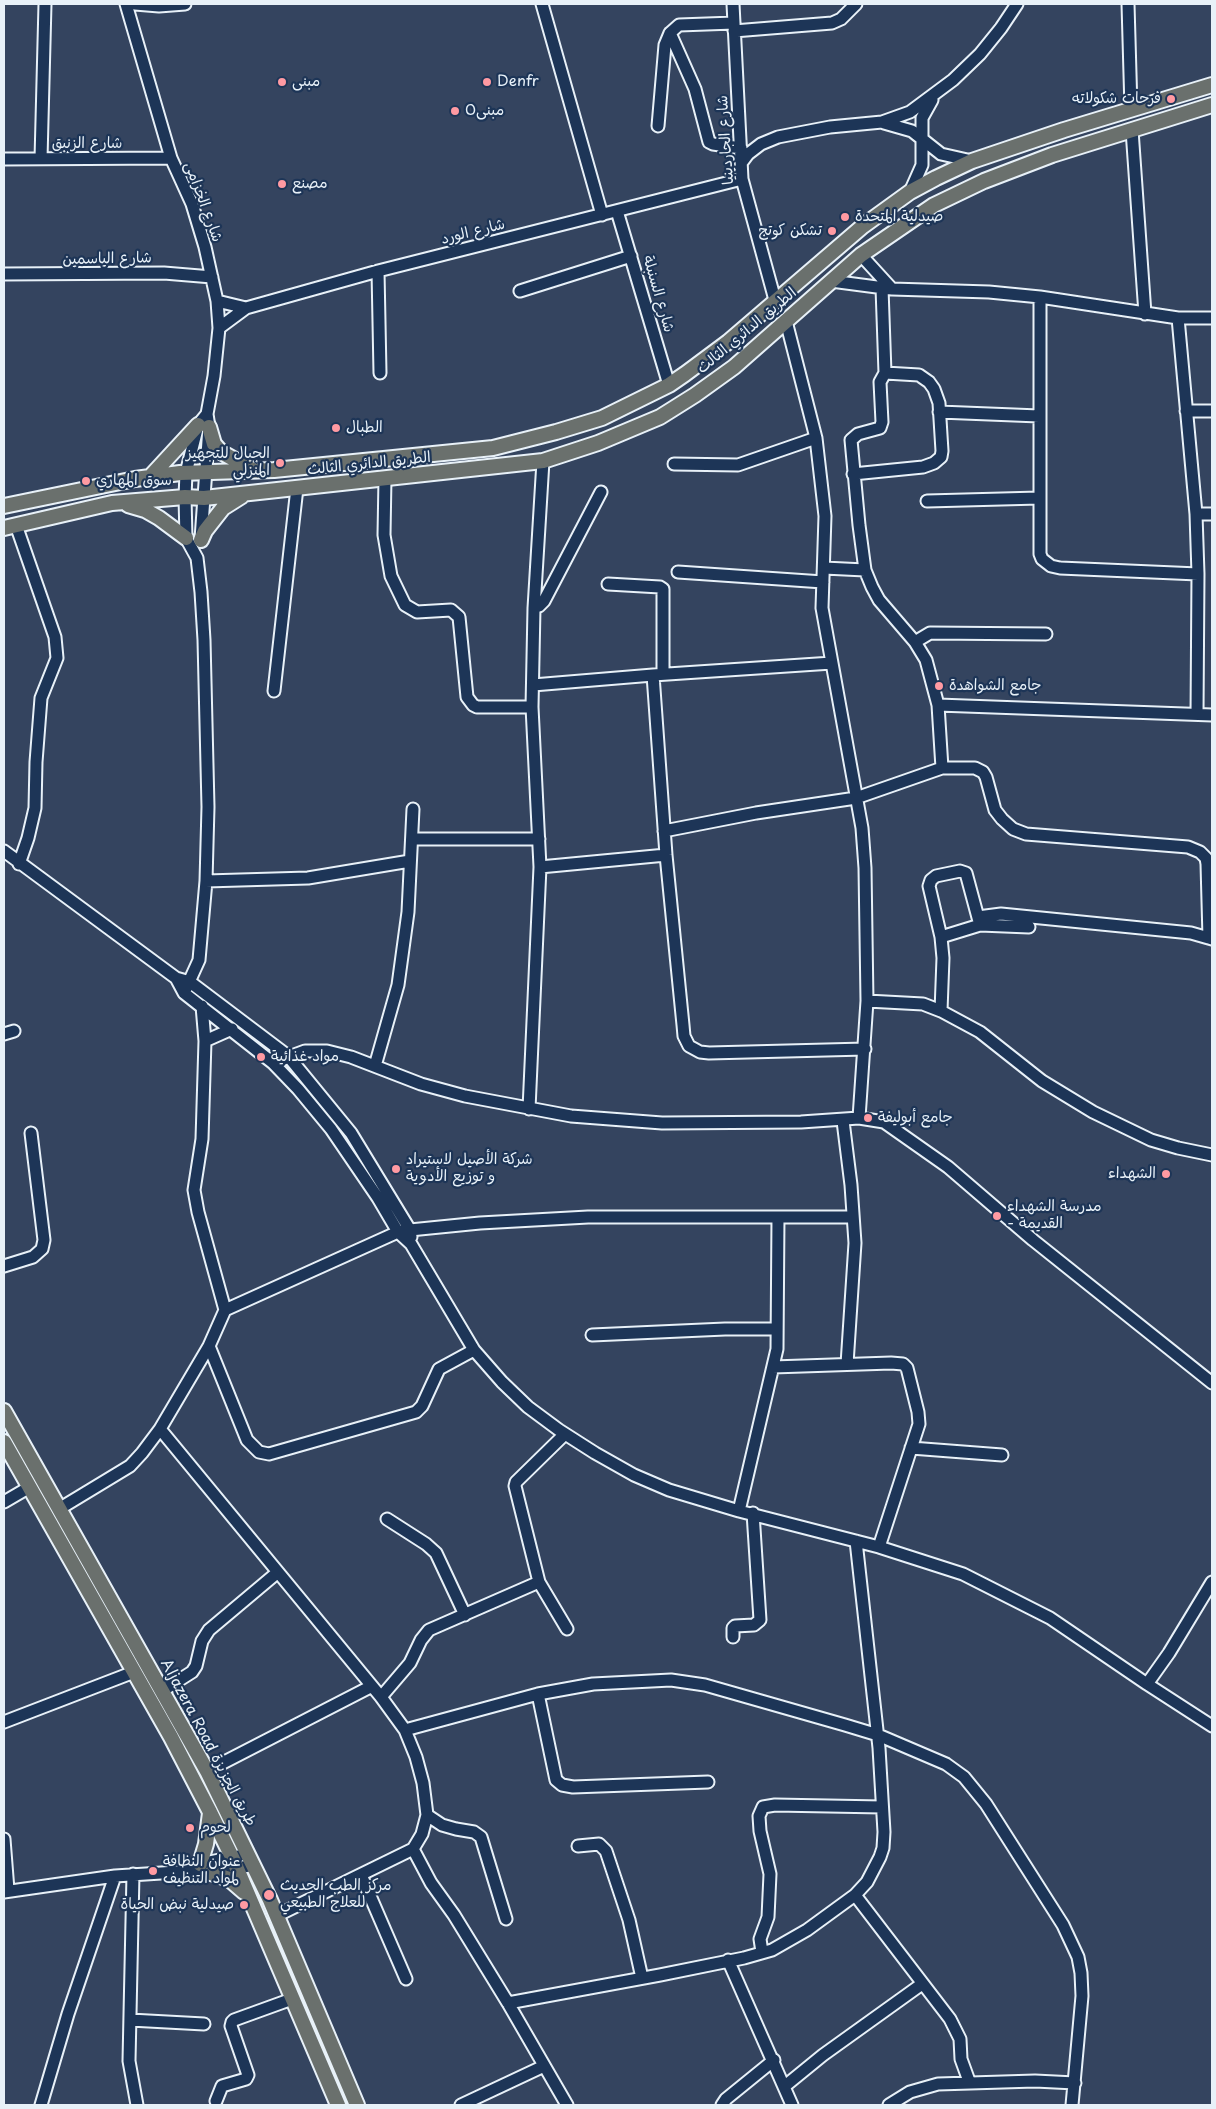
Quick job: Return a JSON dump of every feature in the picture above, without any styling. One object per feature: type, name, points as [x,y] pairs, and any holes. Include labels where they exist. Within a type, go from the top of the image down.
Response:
[{"type":"main road","name":"الطريق الدائري الثالث","points":[[4,506],[150,477],[186,473],[254,470],[492,448],[602,418],[669,385],[728,342],[863,226],[910,192],[972,161],[1131,109],[1212,85]]},
{"type":"main road","name":"الطريق الدائري الثالث","points":[[10,526],[112,503],[185,497],[204,498],[543,461],[598,443],[660,417],[695,395],[734,367],[861,254],[934,205],[957,192],[1052,155],[1212,105]]},
{"type":"main road","points":[[150,477],[205,422],[214,444],[221,452],[232,460],[254,470]]},
{"type":"main road","points":[[201,540],[204,531],[223,508],[234,500],[252,493]]},
{"type":"main road","points":[[112,503],[145,510],[186,538]]},
{"type":"main road","name":"Aljazera Road طريق الجزيزة","points":[[4,1411],[207,1770],[251,1859],[357,2105]]},
{"type":"main road","name":"Aljazera Road طريق الجزيزة","points":[[4,1442],[28,1488],[171,1737],[210,1812],[235,1863],[338,2105]]},
{"type":"main road","points":[[196,1868],[206,1844],[210,1812]]},
{"type":"main road","points":[[211,1873],[229,1879],[248,1897]]},
{"type":"street","points":[[41,159],[45,4]]},
{"type":"street","name":"شارع الخزامى","points":[[126,4],[171,158],[192,204],[217,301],[219,328],[214,376],[205,422]]},
{"type":"street","points":[[135,4],[159,6],[185,4]]},
{"type":"street","points":[[542,4],[602,215]]},
{"type":"street","name":"شارع الجاردينيا","points":[[733,4],[742,179],[775,300]]},
{"type":"street","points":[[658,126],[666,45],[670,33],[679,25],[734,27],[832,24],[841,19],[856,4]]},
{"type":"street","points":[[742,162],[760,144],[792,133],[882,122],[910,112],[934,95],[980,54],[1001,28],[1016,4]]},
{"type":"street","points":[[1128,4],[1131,109]]},
{"type":"street","points":[[670,33],[695,89],[709,142],[741,148]]},
{"type":"street","points":[[910,192],[922,165],[924,151],[921,137],[922,118],[934,95]]},
{"type":"street","points":[[882,122],[912,131],[941,154],[972,161]]},
{"type":"street","points":[[1132,130],[1145,314]]},
{"type":"street","name":"شارع الزنبق","points":[[4,159],[171,158]]},
{"type":"street","name":"شارع الورد","points":[[219,328],[246,308],[378,271],[742,179]]},
{"type":"street","name":"شارع السنبلة","points":[[617,211],[669,385]]},
{"type":"street","points":[[861,254],[887,288],[885,372],[880,382],[880,428],[858,434],[851,440],[853,474],[865,570],[880,600],[916,642],[926,660],[938,705],[942,768]]},
{"type":"street","points":[[520,290],[631,256]]},
{"type":"street","points":[[378,271],[380,373]]},
{"type":"street","name":"شارع الياسمين","points":[[4,274],[164,273],[212,276]]},
{"type":"street","points":[[831,281],[887,288],[989,292],[1040,297],[1178,318],[1212,318]]},
{"type":"street","points":[[1040,297],[1040,554],[1045,563],[1069,569],[1198,574]]},
{"type":"street","points":[[217,301],[246,308]]},
{"type":"street","points":[[1178,318],[1196,514],[1198,574],[1197,714]]},
{"type":"street","points":[[786,321],[816,438],[825,516],[822,608],[862,828],[865,868],[867,1001],[859,1118]]},
{"type":"street","points":[[853,474],[924,467],[934,463],[941,457],[939,412],[936,396],[929,382],[919,374],[885,372]]},
{"type":"street","points":[[1186,411],[1212,411]]},
{"type":"street","points":[[939,412],[1039,416]]},
{"type":"street","points":[[184,993],[198,960],[206,881],[208,807],[204,640],[197,558],[201,540],[206,473],[205,422]]},
{"type":"street","points":[[197,558],[186,538],[186,473],[205,422]]},
{"type":"street","points":[[674,464],[738,464],[816,438]]},
{"type":"street","points":[[529,1109],[540,867],[532,707],[534,608],[543,461]]},
{"type":"street","points":[[385,478],[384,535],[392,576],[406,605],[417,612],[451,610],[459,617],[467,697],[473,705],[477,707],[532,707]]},
{"type":"street","points":[[274,691],[297,488]]},
{"type":"street","points":[[534,608],[539,606],[544,600],[600,492]]},
{"type":"street","points":[[926,501],[1039,498]]},
{"type":"street","points":[[1196,514],[1212,514]]},
{"type":"street","points":[[10,526],[55,637],[57,658],[41,698],[36,762],[35,808],[28,838],[19,864]]},
{"type":"street","points":[[824,568],[865,570]]},
{"type":"street","points":[[678,572],[823,582]]},
{"type":"street","points":[[608,584],[660,587],[663,589],[658,674],[664,831],[684,1030],[689,1046],[700,1052],[709,1053],[865,1049]]},
{"type":"street","points":[[916,642],[930,633],[1046,634]]},
{"type":"street","points":[[533,685],[658,674],[832,663]]},
{"type":"street","points":[[938,705],[1212,714]]},
{"type":"street","points":[[664,831],[756,813],[856,798],[942,768],[975,768],[982,772],[986,778],[995,810],[1013,828],[1026,834],[1188,847],[1200,852],[1206,858],[1210,938],[1191,933],[1001,914],[941,937]]},
{"type":"street","points":[[375,1066],[398,985],[408,912],[413,809]]},
{"type":"street","points":[[412,839],[539,839]]},
{"type":"street","points":[[4,851],[19,864],[176,978],[190,982],[288,1056],[352,1134],[410,1230],[411,1244]]},
{"type":"street","points":[[540,867],[666,855]]},
{"type":"street","points":[[206,881],[308,878],[410,861]]},
{"type":"street","points":[[941,1011],[943,958],[941,937],[928,886],[931,880],[936,876],[960,871],[966,873],[979,921]]},
{"type":"street","points":[[979,921],[1030,927]]},
{"type":"street","points":[[176,978],[184,993],[273,1063],[298,1089],[331,1129],[378,1198],[398,1232],[411,1244],[474,1350],[502,1382],[528,1407],[595,1453],[652,1483],[739,1511],[753,1513],[941,1565],[1010,1596],[1050,1618],[1212,1726]]},
{"type":"street","points":[[867,1001],[923,1004],[941,1011],[980,1032],[1042,1081],[1093,1112],[1151,1140],[1212,1155]]},
{"type":"street","points":[[59,1509],[130,1466],[160,1429],[209,1346],[225,1310],[198,1212],[194,1190],[202,1139],[205,1042],[202,1006]]},
{"type":"street","points":[[205,1042],[232,1029]]},
{"type":"street","points":[[273,1063],[305,1051],[327,1051],[351,1057],[421,1084],[456,1094],[571,1116],[662,1123],[843,1121],[859,1118],[884,1122],[948,1167],[1047,1251],[1212,1383]]},
{"type":"street","points":[[843,1121],[855,1243],[847,1364]]},
{"type":"street","points":[[4,1266],[33,1257],[42,1249],[44,1240],[31,1133]]},
{"type":"street","points":[[225,1310],[398,1232],[410,1230],[509,1221],[588,1217],[853,1217]]},
{"type":"street","points":[[739,1511],[777,1349],[778,1217]]},
{"type":"street","points":[[592,1335],[725,1329],[777,1329]]},
{"type":"street","points":[[209,1346],[247,1440],[259,1452],[269,1454],[416,1412],[422,1406],[439,1369],[474,1350]]},
{"type":"street","points":[[773,1367],[891,1363],[903,1364],[907,1368],[918,1412],[919,1424],[879,1547]]},
{"type":"street","points":[[160,1429],[381,1696],[405,1730],[416,1757],[427,1803],[427,1814],[422,1834],[413,1849],[276,1916]]},
{"type":"street","points":[[566,1434],[516,1482],[515,1486],[538,1582],[567,1628]]},
{"type":"street","points":[[911,1448],[1002,1455]]},
{"type":"street","points":[[4,1502],[28,1488]]},
{"type":"street","points":[[733,1637],[734,1626],[754,1625],[760,1620],[753,1513]]},
{"type":"street","points":[[387,1519],[426,1544],[436,1553],[465,1615]]},
{"type":"street","points":[[508,2003],[642,1978],[780,1947],[808,1930],[855,1895],[867,1882],[877,1867],[883,1848],[882,1808],[878,1736],[856,1542]]},
{"type":"street","points":[[162,1691],[192,1672],[196,1666],[202,1641],[210,1630],[278,1572]]},
{"type":"street","points":[[381,1696],[410,1662],[421,1640],[429,1630],[538,1582]]},
{"type":"street","points":[[1147,1684],[1210,1590]]},
{"type":"street","points":[[4,1722],[134,1672]]},
{"type":"street","points":[[405,1730],[538,1694],[593,1684],[651,1680],[688,1682],[759,1699],[878,1736],[932,1757],[964,1777],[986,1804],[1063,1926],[1078,1957],[1082,1996],[1072,2105]]},
{"type":"street","points":[[207,1770],[372,1686]]},
{"type":"street","points":[[538,1694],[556,1780],[562,1785],[573,1787],[708,1782]]},
{"type":"street","points":[[762,1952],[760,1939],[768,1917],[770,1874],[760,1831],[759,1816],[763,1807],[775,1805],[882,1808]]},
{"type":"street","points":[[427,1814],[442,1825],[474,1832],[480,1837],[506,1919]]},
{"type":"street","points":[[4,1839],[6,1891],[114,1876],[235,1863],[251,1859]]},
{"type":"street","points":[[578,1846],[595,1843],[599,1844],[606,1851],[628,1920],[642,1978]]},
{"type":"street","points":[[413,1849],[431,1883],[454,1915],[508,2003],[566,2105]]},
{"type":"street","points":[[196,1868],[211,1873],[235,1863]]},
{"type":"street","points":[[133,1874],[129,2062],[137,2105]]},
{"type":"street","points":[[41,2105],[65,2022],[114,1876]]},
{"type":"street","points":[[360,1876],[406,1979]]},
{"type":"street","points":[[855,1895],[940,2005],[956,2029],[960,2040],[962,2060],[969,2082]]},
{"type":"street","points":[[728,1960],[774,2060],[792,2105]]},
{"type":"street","points":[[785,2086],[922,1984]]},
{"type":"street","points":[[216,2102],[222,2086],[246,2079],[248,2075],[231,2026],[232,2022],[292,1999]]},
{"type":"street","points":[[130,2020],[204,2024]]},
{"type":"street","points":[[722,2105],[726,2099],[774,2060]]},
{"type":"street","points":[[461,2105],[544,2066]]},
{"type":"street","points":[[889,2105],[910,2092],[938,2084],[1035,2081],[1075,2083]]},
{"type":"place","name":"مبنى","points":[[282,82]]},
{"type":"place","name":"Denfr","points":[[487,82]]},
{"type":"place","name":"فرحات شكولاته","points":[[1171,99]]},
{"type":"place","name":"مبنى0","points":[[455,111]]},
{"type":"place","name":"مصنع","points":[[282,184]]},
{"type":"place","name":"صيدلية المتحدة","points":[[845,217]]},
{"type":"place","name":"تشكن كوتج","points":[[832,231]]},
{"type":"place","name":"الطبال","points":[[336,428]]},
{"type":"place","name":"الجبال للتجهيز المنزلي","points":[[280,463]]},
{"type":"place","name":"سوق المهاري","points":[[86,481]]},
{"type":"place","name":"جامع الشواهدة","points":[[939,686]]},
{"type":"place","name":"مواد غذائية","points":[[261,1057]]},
{"type":"place","name":"جامع أبوليفة","points":[[868,1118]]},
{"type":"place","name":"شركة الأصيل لاستيراد و توزيع الأدوية","points":[[396,1169]]},
{"type":"place","name":"الشهداء","points":[[1166,1174]]},
{"type":"place","name":"مدرسة الشهداء - القديمة","points":[[997,1216]]},
{"type":"place","name":"لحوم","points":[[190,1828]]},
{"type":"place","name":"عنوان النظافة لمواد التنظيف","points":[[153,1871]]},
{"type":"place","name":"مركز الطب الحديث للعلاج الطبيعي","points":[[269,1895]]},
{"type":"place","name":"صيدلية نبض الحياة","points":[[244,1905]]}]
